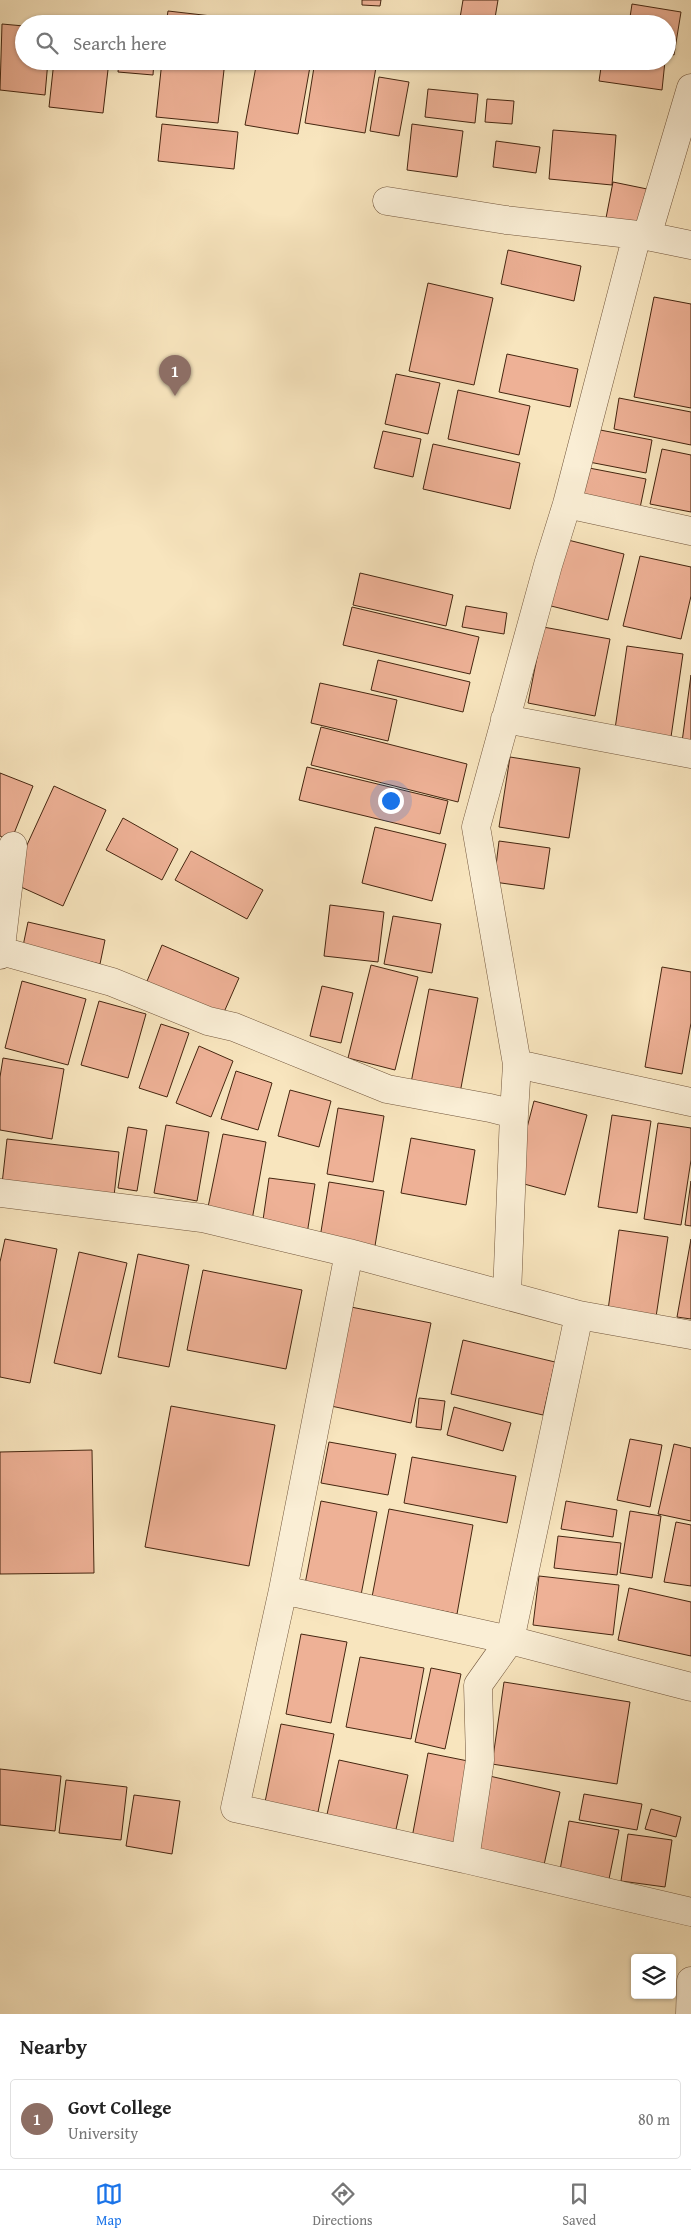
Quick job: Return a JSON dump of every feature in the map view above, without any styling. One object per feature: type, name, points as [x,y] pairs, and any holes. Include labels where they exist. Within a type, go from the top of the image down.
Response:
[{"type":"street","points":[[507,1295],[517,1064],[476,827],[642,235],[691,88]]},
{"type":"street","points":[[387,201],[506,220],[642,235],[691,245]]},
{"type":"street","points":[[568,504],[691,531]]},
{"type":"street","points":[[506,719],[691,754]]},
{"type":"street","points":[[0,955],[13,846]]},
{"type":"street","points":[[0,951],[112,982],[208,1021],[234,1026],[387,1089],[514,1114]]},
{"type":"street","points":[[517,1064],[691,1102]]},
{"type":"street","points":[[0,1193],[202,1218],[349,1253],[579,1314],[691,1336]]},
{"type":"street","points":[[349,1253],[282,1590],[235,1808],[465,1858],[691,1912]]},
{"type":"street","points":[[465,1858],[480,1760],[478,1685],[510,1640],[579,1314]]},
{"type":"street","points":[[282,1590],[510,1640],[691,1687]]},
{"type":"street","points":[[690,2014],[691,1981]]},
{"type":"building","points":[[362,0],[381,0],[380,6],[362,5]]},
{"type":"building","points":[[463,0],[498,0],[496,15],[460,15]]},
{"type":"building","points":[[632,4],[681,12],[676,43],[676,15],[630,15]]},
{"type":"building","points":[[168,11],[203,15],[167,15]]},
{"type":"building","points":[[2,24],[15,25],[15,70],[47,70],[45,95],[0,90]]},
{"type":"building","points":[[53,70],[108,70],[103,113],[49,107]]},
{"type":"building","points":[[118,70],[153,70],[153,75],[118,72]]},
{"type":"building","points":[[161,70],[224,70],[218,123],[156,117]]},
{"type":"building","points":[[255,70],[309,70],[298,134],[245,125]]},
{"type":"building","points":[[314,70],[376,70],[365,133],[305,123]]},
{"type":"building","points":[[601,70],[664,70],[662,90],[599,81]]},
{"type":"building","points":[[379,77],[409,82],[399,136],[370,131]]},
{"type":"building","points":[[428,89],[478,94],[475,123],[425,117]]},
{"type":"building","points":[[487,99],[514,101],[512,124],[485,122]]},
{"type":"building","points":[[162,124],[238,132],[234,169],[158,161]]},
{"type":"building","points":[[412,124],[463,131],[457,177],[407,170]]},
{"type":"building","points":[[553,130],[616,135],[612,185],[549,179]]},
{"type":"building","points":[[496,141],[540,147],[536,173],[493,167]]},
{"type":"building","points":[[613,182],[652,190],[644,226],[606,218]]},
{"type":"building","points":[[508,250],[581,266],[574,301],[501,284]]},
{"type":"building","points":[[428,283],[493,298],[474,385],[409,371]]},
{"type":"building","points":[[654,297],[691,304],[691,408],[634,397]]},
{"type":"building","points":[[507,354],[578,369],[570,407],[499,392]]},
{"type":"building","points":[[396,374],[440,383],[428,434],[385,424]]},
{"type":"building","points":[[458,390],[530,406],[519,455],[448,439]]},
{"type":"building","points":[[619,398],[691,412],[691,445],[614,429]]},
{"type":"building","points":[[595,429],[652,440],[646,473],[589,462]]},
{"type":"building","points":[[383,431],[421,439],[413,477],[374,468]]},
{"type":"building","points":[[433,444],[520,463],[510,509],[423,489]]},
{"type":"building","points":[[662,449],[691,455],[691,512],[650,504]]},
{"type":"building","points":[[584,467],[646,479],[640,508],[579,496]]},
{"type":"building","points":[[564,539],[624,554],[608,620],[547,605]]},
{"type":"building","points":[[640,556],[691,567],[691,596],[681,639],[623,626]]},
{"type":"building","points":[[360,573],[453,595],[446,626],[353,605]]},
{"type":"building","points":[[466,606],[507,613],[504,634],[462,627]]},
{"type":"building","points":[[352,607],[479,637],[470,674],[343,645]]},
{"type":"building","points":[[543,627],[610,639],[595,716],[528,703]]},
{"type":"building","points":[[627,646],[683,654],[671,737],[615,729]]},
{"type":"building","points":[[378,660],[470,682],[463,712],[371,690]]},
{"type":"building","points":[[691,675],[691,744],[682,742]]},
{"type":"building","points":[[320,683],[397,700],[388,741],[311,723]]},
{"type":"building","points":[[321,727],[467,764],[458,802],[311,765]]},
{"type":"building","points":[[510,757],[580,768],[569,838],[499,827]]},
{"type":"building","points":[[307,767],[448,801],[440,834],[299,800]]},
{"type":"building","points":[[0,773],[33,786],[11,841],[0,836]]},
{"type":"building","points":[[54,786],[106,810],[63,906],[10,882]]},
{"type":"building","points":[[123,818],[178,849],[162,880],[106,850]]},
{"type":"building","points":[[375,827],[446,844],[432,901],[362,883]]},
{"type":"building","points":[[499,841],[550,848],[544,889],[494,882]]},
{"type":"building","points":[[191,851],[263,890],[247,919],[175,880]]},
{"type":"building","points":[[330,905],[384,912],[378,962],[324,956]]},
{"type":"building","points":[[393,916],[441,924],[432,973],[384,964]]},
{"type":"building","points":[[28,922],[105,940],[100,964],[23,946]]},
{"type":"building","points":[[162,945],[239,978],[221,1019],[145,986]]},
{"type":"building","points":[[371,965],[418,977],[395,1070],[348,1058]]},
{"type":"building","points":[[662,967],[691,972],[691,1023],[682,1074],[645,1067]]},
{"type":"building","points":[[22,981],[86,999],[68,1065],[5,1048]]},
{"type":"building","points":[[322,986],[353,993],[341,1043],[310,1036]]},
{"type":"building","points":[[429,989],[478,998],[460,1093],[411,1083]]},
{"type":"building","points":[[99,1001],[146,1014],[128,1078],[81,1065]]},
{"type":"building","points":[[161,1024],[189,1033],[167,1097],[139,1088]]},
{"type":"building","points":[[199,1046],[233,1061],[211,1117],[176,1103]]},
{"type":"building","points":[[3,1058],[64,1069],[52,1139],[0,1130],[0,1077]]},
{"type":"building","points":[[236,1071],[272,1083],[258,1130],[221,1119]]},
{"type":"building","points":[[290,1090],[331,1101],[319,1147],[278,1136]]},
{"type":"building","points":[[534,1101],[587,1115],[565,1195],[513,1181]]},
{"type":"building","points":[[338,1108],[384,1116],[373,1182],[327,1174]]},
{"type":"building","points":[[612,1115],[651,1121],[637,1213],[598,1207]]},
{"type":"building","points":[[658,1123],[691,1128],[691,1160],[681,1225],[644,1219]]},
{"type":"building","points":[[166,1125],[209,1132],[197,1201],[154,1193]]},
{"type":"building","points":[[128,1127],[147,1130],[137,1191],[118,1188]]},
{"type":"building","points":[[223,1134],[266,1142],[252,1220],[207,1212]]},
{"type":"building","points":[[411,1138],[475,1150],[466,1205],[401,1193]]},
{"type":"building","points":[[7,1139],[119,1152],[114,1196],[2,1184]]},
{"type":"building","points":[[269,1178],[315,1184],[307,1234],[262,1227]]},
{"type":"building","points":[[691,1181],[691,1226],[685,1225]]},
{"type":"building","points":[[329,1182],[384,1191],[374,1252],[319,1244]]},
{"type":"building","points":[[619,1230],[668,1237],[656,1317],[608,1310]]},
{"type":"building","points":[[5,1239],[57,1249],[30,1383],[0,1377],[0,1262]]},
{"type":"building","points":[[691,1239],[691,1319],[677,1317]]},
{"type":"building","points":[[79,1252],[127,1263],[101,1374],[54,1363]]},
{"type":"building","points":[[138,1254],[189,1265],[169,1367],[118,1357]]},
{"type":"building","points":[[203,1270],[302,1290],[286,1369],[187,1350]]},
{"type":"building","points":[[351,1307],[431,1323],[411,1423],[331,1406]]},
{"type":"building","points":[[463,1340],[555,1362],[543,1415],[451,1394]]},
{"type":"building","points":[[419,1398],[445,1401],[441,1430],[416,1427]]},
{"type":"building","points":[[171,1406],[275,1425],[249,1566],[145,1547]]},
{"type":"building","points":[[454,1407],[511,1423],[503,1451],[447,1435]]},
{"type":"building","points":[[630,1439],[662,1445],[650,1507],[617,1500]]},
{"type":"building","points":[[329,1442],[396,1454],[388,1495],[321,1483]]},
{"type":"building","points":[[674,1444],[691,1448],[691,1521],[658,1514]]},
{"type":"building","points":[[92,1450],[94,1573],[0,1574],[0,1452]]},
{"type":"building","points":[[412,1457],[516,1476],[507,1523],[404,1503]]},
{"type":"building","points":[[321,1501],[377,1512],[361,1595],[305,1584]]},
{"type":"building","points":[[566,1501],[617,1510],[613,1537],[561,1529]]},
{"type":"building","points":[[389,1509],[473,1525],[457,1614],[372,1597]]},
{"type":"building","points":[[630,1511],[661,1516],[652,1578],[620,1573]]},
{"type":"building","points":[[676,1522],[691,1525],[691,1586],[664,1582]]},
{"type":"building","points":[[558,1536],[621,1543],[617,1575],[554,1568]]},
{"type":"building","points":[[539,1576],[619,1585],[613,1635],[533,1625]]},
{"type":"building","points":[[629,1588],[691,1602],[691,1656],[618,1640]]},
{"type":"building","points":[[301,1634],[347,1642],[331,1723],[286,1714]]},
{"type":"building","points":[[360,1657],[424,1668],[411,1739],[346,1727]]},
{"type":"building","points":[[431,1668],[461,1674],[445,1749],[415,1742]]},
{"type":"building","points":[[504,1682],[630,1702],[617,1784],[492,1764]]},
{"type":"building","points":[[281,1724],[334,1734],[318,1812],[265,1802]]},
{"type":"building","points":[[428,1753],[473,1762],[456,1851],[411,1843]]},
{"type":"building","points":[[339,1760],[408,1775],[395,1834],[326,1819]]},
{"type":"building","points":[[0,1769],[61,1776],[55,1831],[0,1825]]},
{"type":"building","points":[[485,1775],[560,1792],[544,1865],[468,1848]]},
{"type":"building","points":[[66,1780],[127,1787],[121,1840],[59,1833]]},
{"type":"building","points":[[584,1794],[642,1804],[637,1830],[579,1820]]},
{"type":"building","points":[[134,1795],[180,1801],[172,1854],[126,1846]]},
{"type":"building","points":[[651,1809],[681,1817],[676,1837],[645,1829]]},
{"type":"building","points":[[569,1821],[619,1830],[609,1879],[560,1870]]},
{"type":"building","points":[[628,1834],[672,1840],[665,1887],[621,1881]]},
{"type":"place","name":"Govt College","points":[[175,396]]}]
